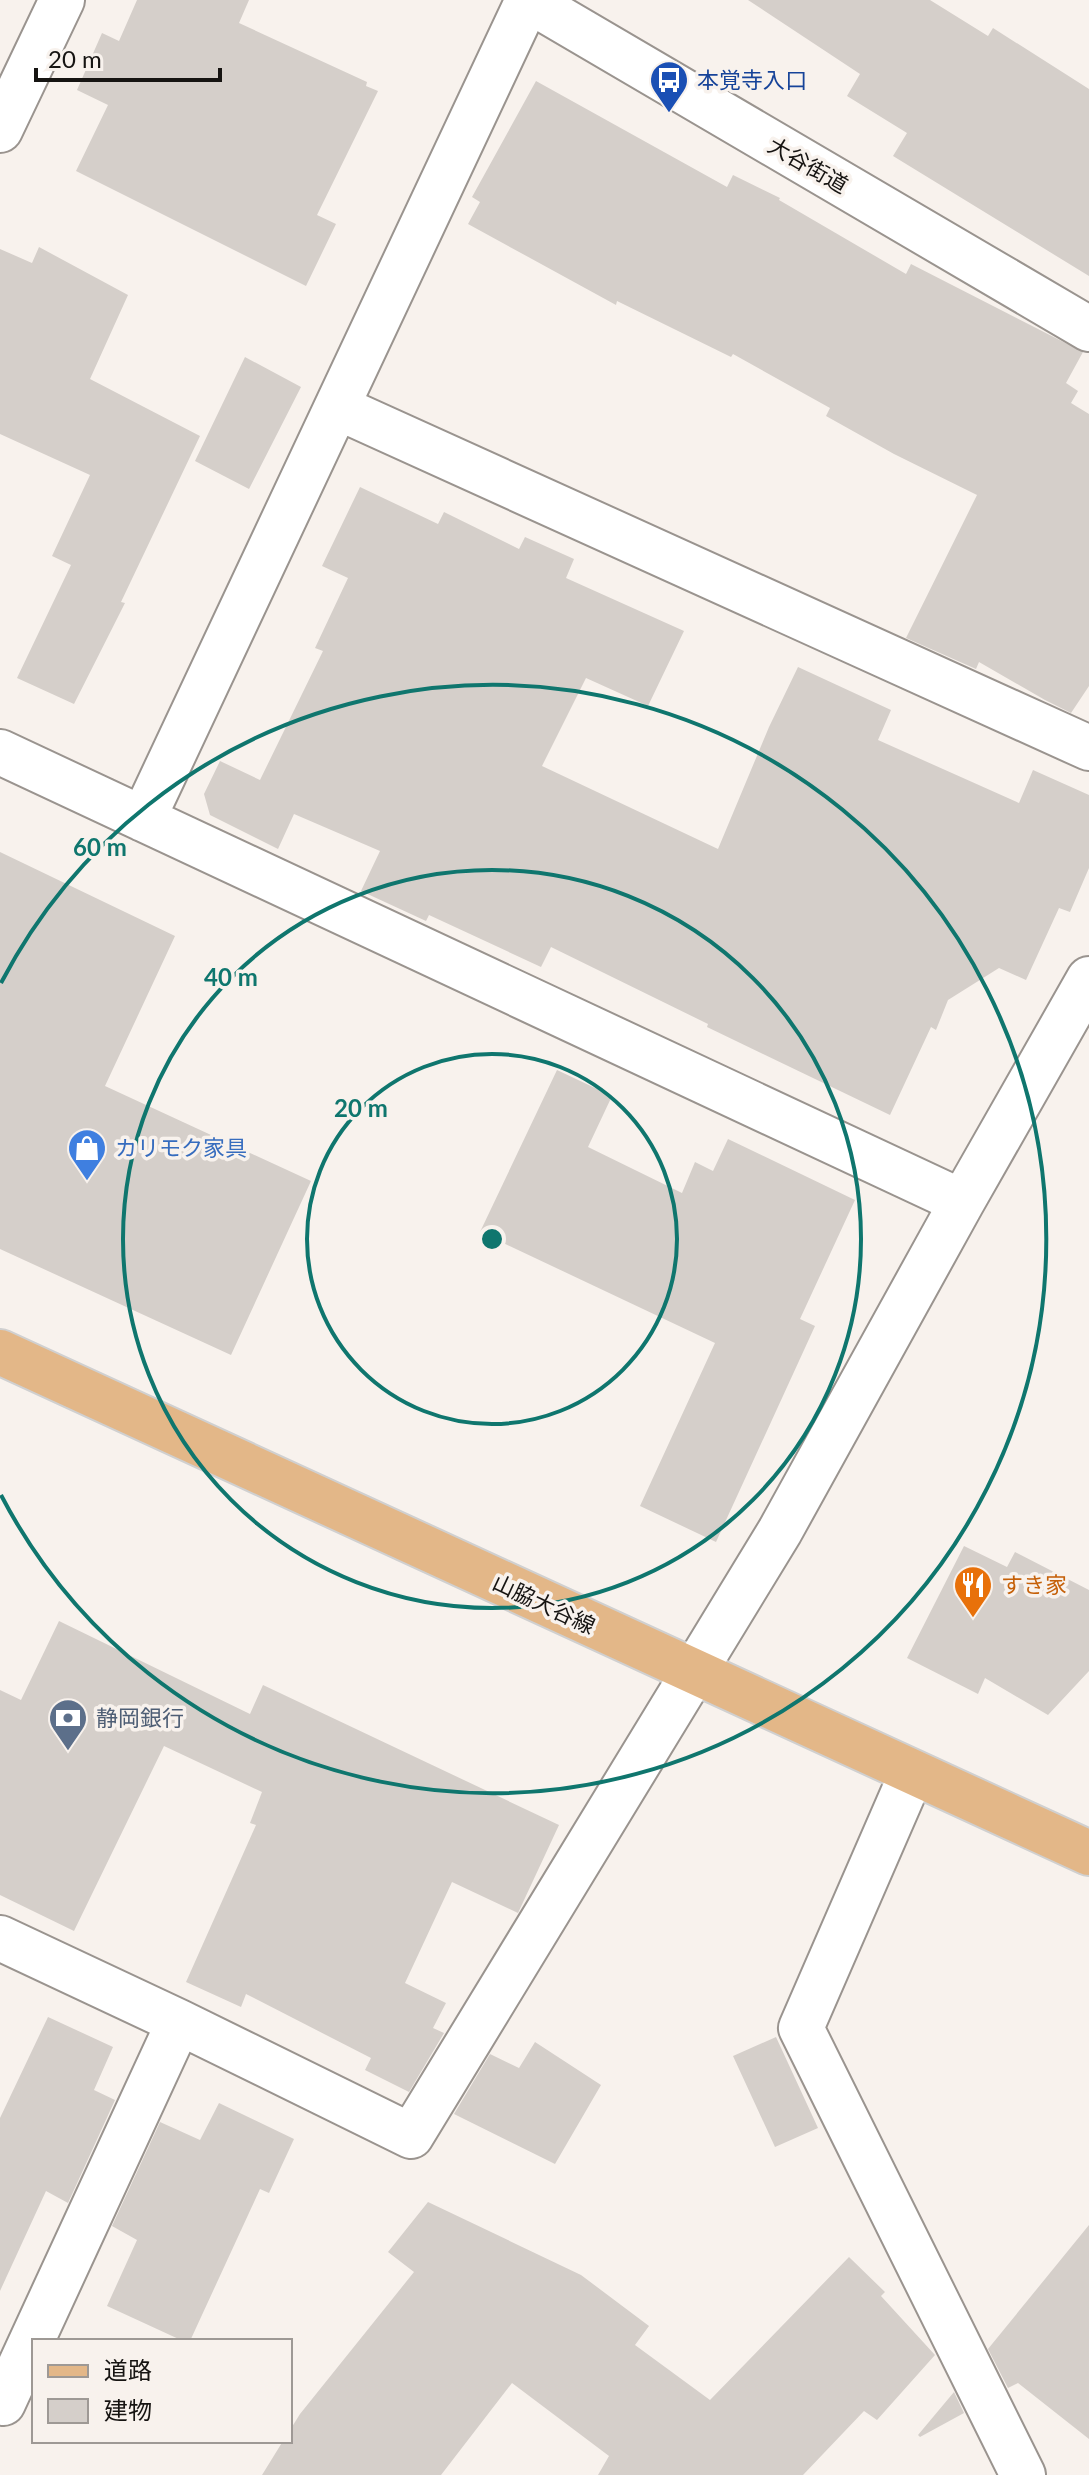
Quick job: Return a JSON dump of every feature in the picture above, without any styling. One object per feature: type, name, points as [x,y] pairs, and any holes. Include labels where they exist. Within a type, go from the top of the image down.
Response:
[{"type":"main road","name":"山脇大谷線","points":[[0,1352],[1089,1853]]},
{"type":"street","points":[[5,106],[62,0]]},
{"type":"street","points":[[143,819],[528,0]]},
{"type":"street","name":"大谷街道","points":[[528,0],[1089,329]]},
{"type":"street","points":[[337,407],[1089,748]]},
{"type":"street","points":[[0,752],[962,1202]]},
{"type":"street","points":[[0,1938],[411,2136],[780,1531],[1089,979]]},
{"type":"street","points":[[912,1773],[801,2028],[1023,2475]]},
{"type":"street","points":[[33,2339],[179,2022]]},
{"type":"street","points":[[0,2402],[3,2403],[32,2340]]},
{"type":"building","points":[[137,0],[249,0],[239,23],[367,82],[366,86],[378,91],[317,215],[336,224],[306,286],[76,171],[108,105],[77,90],[102,33],[119,41]]},
{"type":"building","points":[[748,0],[930,0],[988,36],[993,28],[1089,89],[1089,276],[893,156],[907,133],[847,96],[860,74]]},
{"type":"building","points":[[536,81],[727,187],[733,175],[780,198],[906,274],[911,264],[1083,352],[1066,383],[1078,391],[1071,403],[1089,414],[1089,686],[1071,713],[979,662],[976,669],[906,638],[977,495],[826,416],[830,408],[733,354],[731,357],[617,301],[616,305],[468,224],[480,202],[472,197]]},
{"type":"building","points":[[39,247],[128,295],[90,379],[200,436],[121,602],[125,603],[74,704],[17,678],[71,565],[52,556],[90,475],[0,434],[0,249],[32,263]]},
{"type":"building","points":[[245,357],[301,387],[249,489],[195,461]]},
{"type":"building","points":[[360,487],[438,524],[444,512],[519,549],[525,537],[574,559],[566,578],[684,631],[648,706],[586,678],[542,766],[718,849],[769,727],[798,667],[891,710],[878,740],[1019,803],[1033,770],[1089,795],[1089,868],[1070,912],[1059,908],[1026,980],[999,968],[948,1000],[936,1030],[931,1027],[890,1115],[707,1027],[708,1024],[551,947],[541,967],[429,915],[426,921],[361,891],[380,851],[294,814],[278,849],[210,815],[204,794],[220,761],[260,780],[323,651],[315,648],[348,578],[322,566]]},
{"type":"building","points":[[0,852],[175,936],[105,1086],[311,1181],[231,1355],[0,1249]]},
{"type":"building","points":[[557,1070],[612,1096],[588,1147],[682,1193],[695,1162],[713,1171],[728,1139],[855,1200],[800,1319],[815,1326],[716,1542],[640,1506],[715,1343],[480,1232]]},
{"type":"building","points":[[964,1546],[1007,1567],[1015,1552],[1089,1590],[1089,1671],[1048,1715],[985,1678],[978,1694],[907,1658]]},
{"type":"building","points":[[59,1621],[250,1714],[263,1685],[559,1825],[518,1913],[452,1882],[405,1983],[446,2003],[433,2028],[444,2033],[409,2092],[365,2070],[371,2058],[246,1994],[241,2007],[186,1982],[256,1825],[250,1823],[262,1792],[164,1746],[74,1931],[0,1895],[0,1690],[21,1700]]},
{"type":"building","points":[[48,2017],[113,2047],[94,2090],[115,2100],[68,2203],[46,2191],[0,2291],[0,2118]]},
{"type":"building","points":[[776,2037],[818,2128],[775,2147],[733,2056]]},
{"type":"building","points":[[535,2042],[601,2085],[555,2164],[454,2114],[490,2054],[519,2068]]},
{"type":"building","points":[[219,2103],[294,2139],[269,2193],[260,2189],[191,2339],[179,2339],[107,2306],[137,2240],[112,2226],[160,2122],[200,2140]]},
{"type":"building","points":[[428,2202],[581,2275],[649,2326],[635,2345],[710,2400],[849,2257],[885,2292],[881,2296],[935,2355],[877,2420],[864,2411],[803,2475],[598,2475],[609,2456],[512,2383],[441,2475],[262,2475],[282,2443],[292,2443],[292,2427],[300,2414],[414,2272],[388,2252]]},
{"type":"building","points":[[1089,2225],[1089,2439],[1018,2383],[1008,2388],[988,2349]]},
{"type":"building","points":[[954,2392],[964,2413],[920,2437],[918,2435]]},
{"type":"place","name":"本覚寺入口","points":[[669,114]]},
{"type":"place","name":"カリモク家具","points":[[87,1182]]},
{"type":"place","name":"すき家","points":[[973,1619]]},
{"type":"place","name":"静岡銀行","points":[[68,1752]]}]
